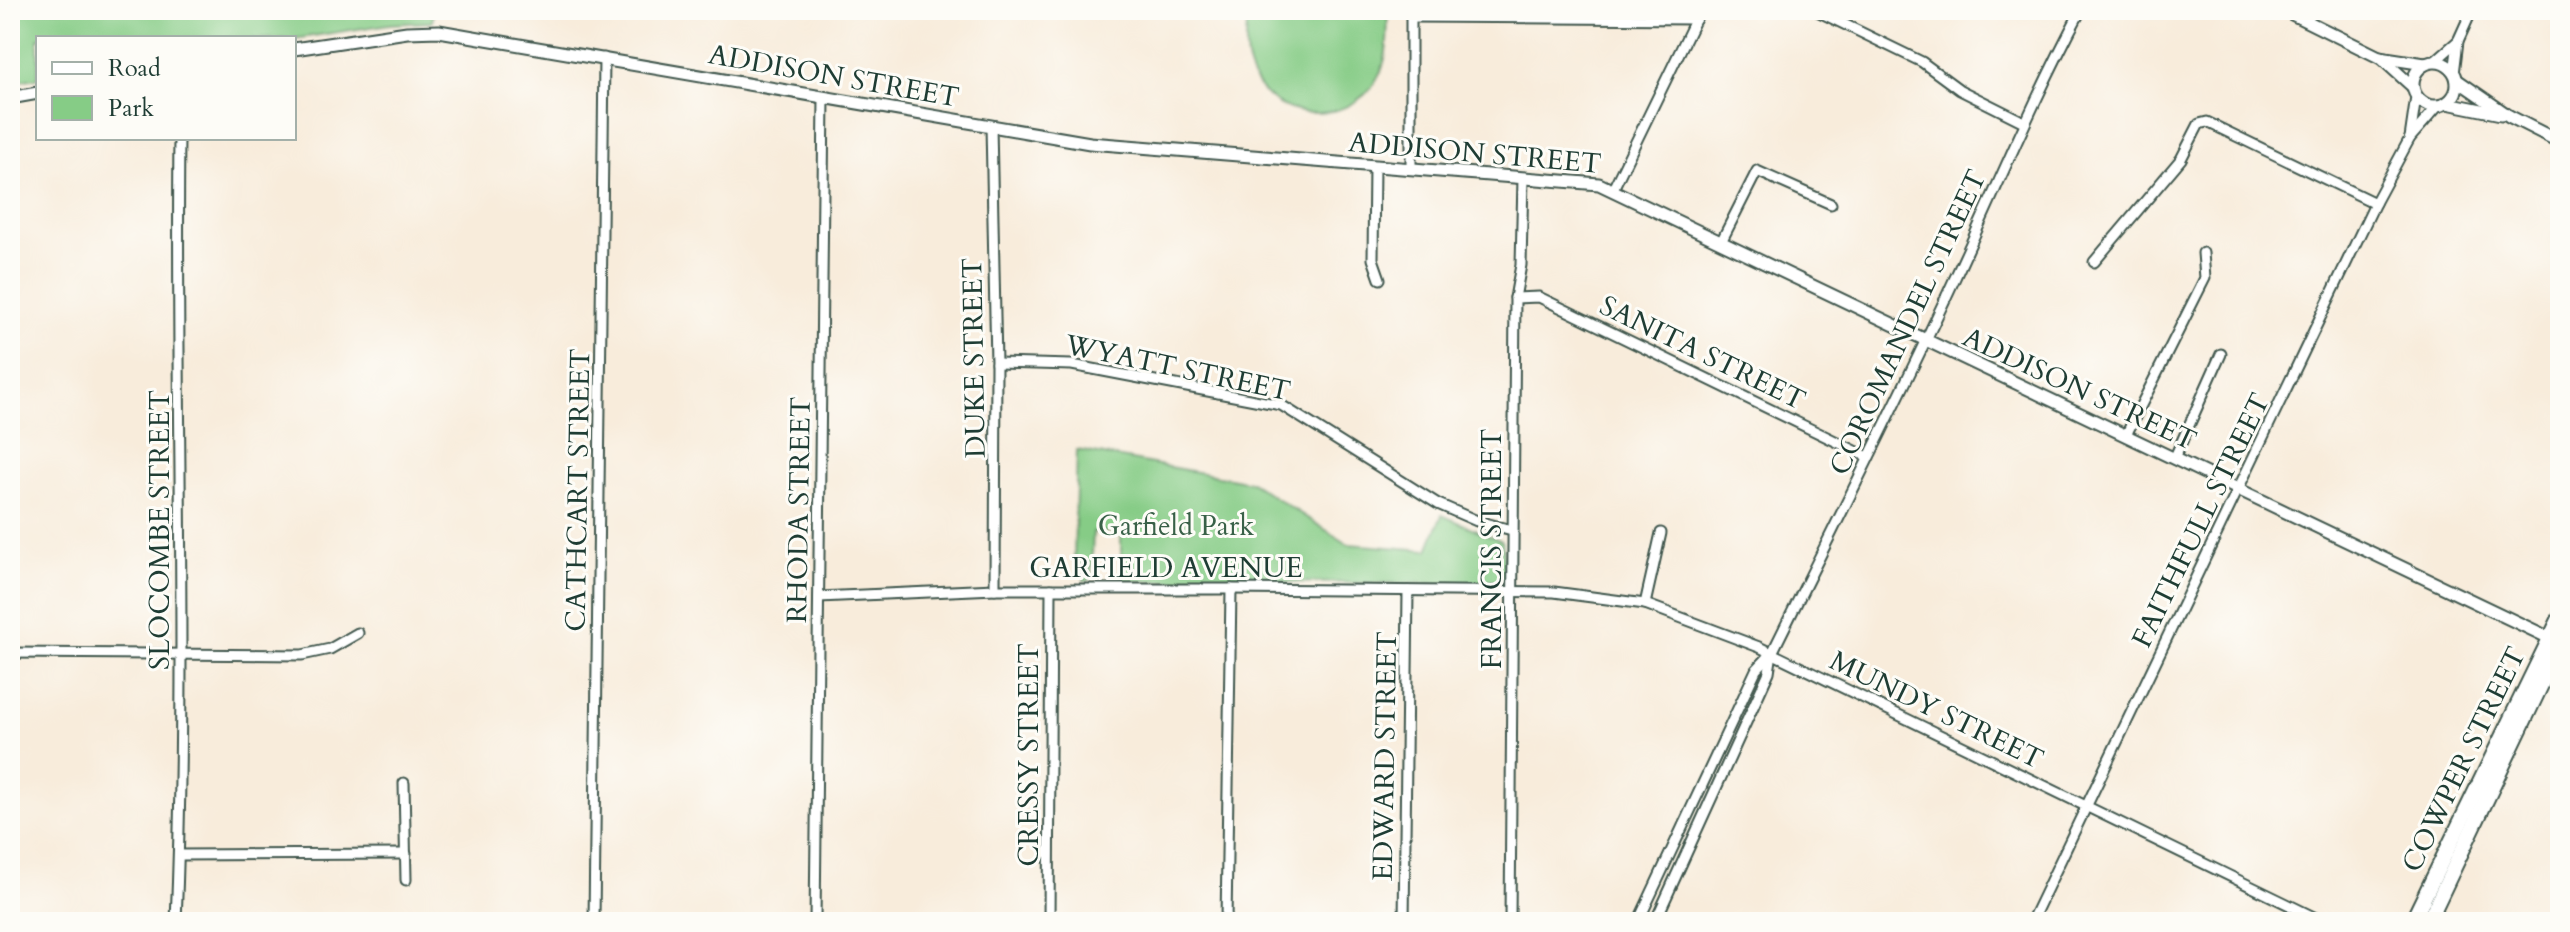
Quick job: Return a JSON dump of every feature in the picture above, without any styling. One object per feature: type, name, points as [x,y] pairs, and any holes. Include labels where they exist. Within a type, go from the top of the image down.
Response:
[{"type":"main road","name":"COWPER STREET","points":[[2428,922],[2557,642],[2560,618]]},
{"type":"main road","name":"COWPER STREET","points":[[2412,922],[2557,642]]},
{"type":"street","points":[[1815,10],[1922,62],[1960,90],[2024,122]]},
{"type":"street","name":"COROMANDEL STREET","points":[[1655,922],[1769,672],[1772,653],[1925,340],[2024,122],[2081,10]]},
{"type":"street","points":[[2284,10],[2379,57],[2426,105],[2509,116]]},
{"type":"street","points":[[2442,105],[2455,93],[2458,41],[2472,10]]},
{"type":"street","points":[[1411,169],[1411,14],[1698,14],[1613,189]]},
{"type":"street","name":"ADDISON STREET","points":[[296,49],[407,32],[439,31],[1090,143],[1593,183],[1613,189],[2557,642]]},
{"type":"street","points":[[2414,92],[2415,73],[2458,41]]},
{"type":"street","points":[[2379,57],[2446,65],[2456,77],[2509,116],[2560,142]]},
{"type":"street","name":"CATHCART STREET","points":[[594,922],[604,58]]},
{"type":"street","name":"FAITHFULL STREET","points":[[2410,138],[2414,92]]},
{"type":"street","points":[[10,98],[36,93]]},
{"type":"street","name":"RHODA STREET","points":[[815,922],[824,98]]},
{"type":"street","name":"FAITHFULL STREET","points":[[2031,922],[2375,203],[2410,138],[2442,105]]},
{"type":"street","points":[[2094,262],[2181,159],[2199,124],[2207,122],[2375,203]]},
{"type":"street","name":"DUKE STREET","points":[[991,126],[996,363],[995,589]]},
{"type":"street","name":"SLOCOMBE STREET","points":[[176,922],[183,656],[179,140]]},
{"type":"street","points":[[1374,166],[1373,259],[1380,279]]},
{"type":"street","points":[[1721,242],[1757,171],[1831,204]]},
{"type":"street","name":"FRANCIS STREET","points":[[1510,922],[1515,298],[1521,265],[1523,178]]},
{"type":"street","points":[[2126,435],[2205,278],[2203,253]]},
{"type":"street","name":"SANITA STREET","points":[[1515,298],[1539,297],[1868,457]]},
{"type":"street","points":[[2174,459],[2221,354]]},
{"type":"street","name":"WYATT STREET","points":[[996,363],[1072,365],[1281,405],[1438,504],[1477,521],[1512,530]]},
{"type":"street","points":[[1645,604],[1661,533]]},
{"type":"street","name":"GARFIELD AVENUE","points":[[819,597],[995,589],[1513,592]]},
{"type":"street","name":"CRESSY STREET","points":[[1049,922],[1051,589]]},
{"type":"street","points":[[1226,922],[1231,589]]},
{"type":"street","name":"EDWARD STREET","points":[[1404,922],[1408,591]]},
{"type":"street","name":"MUNDY STREET","points":[[1513,592],[1597,596],[1645,604],[1704,623],[1772,653],[2324,922]]},
{"type":"street","points":[[10,653],[302,655],[330,649],[358,633]]},
{"type":"street","name":"COROMANDEL STREET","points":[[1638,922],[1756,670],[1772,653]]},
{"type":"street","points":[[1726,734],[1738,740]]},
{"type":"street","points":[[404,783],[406,880]]},
{"type":"street","points":[[1693,804],[1707,809]]},
{"type":"street","points":[[179,855],[406,854]]},
{"type":"street","points":[[1660,875],[1673,881]]},
{"type":"green space","points":[[15,10],[434,10],[432,22],[390,24],[296,39],[296,36],[36,36],[36,78],[12,82]]},
{"type":"green space","points":[[1248,10],[1388,10],[1384,64],[1371,89],[1338,110],[1319,113],[1281,105],[1265,94],[1247,61]]},
{"type":"green space","name":"Garfield Park","points":[[1077,450],[1251,482],[1348,544],[1428,550],[1442,515],[1502,541],[1505,574],[1498,583],[1489,584],[1121,581],[1121,532],[1093,532],[1091,580],[1084,581],[1084,565],[1074,561]]}]
